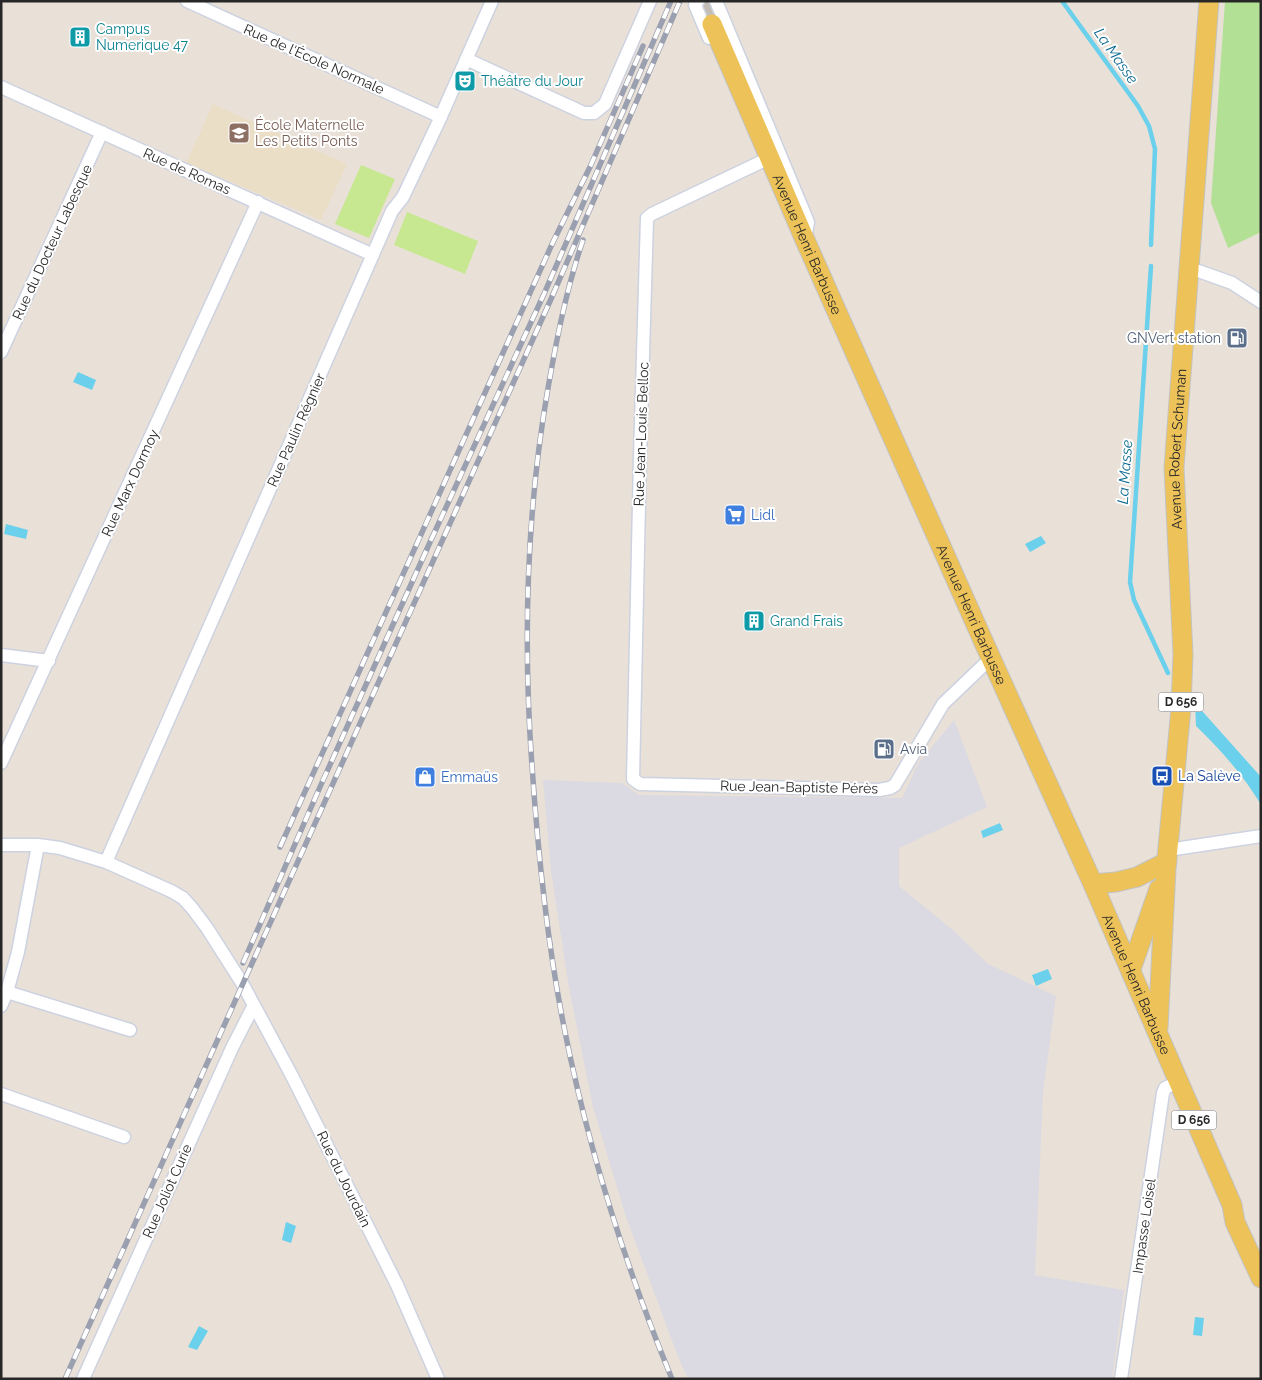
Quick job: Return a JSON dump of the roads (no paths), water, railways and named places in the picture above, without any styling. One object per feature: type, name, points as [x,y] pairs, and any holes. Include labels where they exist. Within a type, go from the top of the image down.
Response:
[{"type":"main road","name":"Avenue Robert Schuman","points":[[1157,1034],[1167,860],[1181,708],[1183,654],[1174,468],[1209,1]]},
{"type":"main road","name":"Avenue Henri Barbusse","points":[[712,24],[805,240],[990,658],[1094,884],[1232,1205],[1235,1222],[1261,1278]]},
{"type":"main road","name":"Avenue Robert Schuman","points":[[1133,974],[1167,860]]},
{"type":"main road","points":[[1094,884],[1116,882],[1137,877],[1167,860]]},
{"type":"main road","points":[[1133,974],[1162,956]]},
{"type":"main road","name":"Avenue Henri Barbusse","points":[[1232,1205],[1245,1217],[1261,1247]]},
{"type":"street","name":"Rue de l'École Normale","points":[[187,1],[441,117]]},
{"type":"street","name":"Rue Paulin Régnier","points":[[106,862],[392,211],[402,197],[441,117],[492,1]]},
{"type":"street","points":[[466,59],[584,113],[594,114],[605,104],[650,1]]},
{"type":"street","points":[[698,1],[695,5],[763,162],[793,228],[805,240]]},
{"type":"street","points":[[716,1],[808,222],[805,240]]},
{"type":"street","name":"Rue de Romas","points":[[1,87],[373,254]]},
{"type":"street","name":"Rue du Docteur Labesque","points":[[1,352],[102,132]]},
{"type":"street","name":"Rue Jean-Louis Belloc","points":[[632,779],[647,218],[763,162]]},
{"type":"street","name":"Rue Marx Dormoy","points":[[1,763],[258,202]]},
{"type":"street","points":[[1190,268],[1232,283],[1261,302]]},
{"type":"street","points":[[1,655],[49,661]]},
{"type":"street","name":"Rue Jean-Baptiste Pérès","points":[[632,779],[640,784],[890,788],[895,785],[943,704],[990,658]]},
{"type":"street","points":[[1167,860],[1259,836]]},
{"type":"street","name":"Rue du Jourdain","points":[[1,845],[38,845],[60,848],[106,862],[183,898],[207,928],[254,1005],[340,1169],[397,1285],[438,1379]]},
{"type":"street","points":[[1,1006],[7,992],[18,952],[38,845]]},
{"type":"street","points":[[7,992],[130,1030]]},
{"type":"street","name":"Rue Joliot Curie","points":[[83,1379],[232,1048],[254,1005]]},
{"type":"street","name":"Impasse Loisel","points":[[1121,1379],[1163,1093],[1165,1088],[1178,1082]]},
{"type":"street","points":[[1,1094],[124,1137]]},
{"type":"water","points":[[78,372],[96,380],[92,390],[73,382]]},
{"type":"water","points":[[6,524],[28,530],[26,539],[4,534]]},
{"type":"water","points":[[1041,536],[1046,543],[1030,552],[1025,544]]},
{"type":"water","points":[[1195,703],[1261,777],[1261,805],[1231,763],[1196,726]]},
{"type":"water","points":[[1000,823],[1003,830],[983,838],[981,831]]},
{"type":"water","points":[[1048,969],[1052,979],[1036,986],[1032,975]]},
{"type":"water","points":[[286,1222],[296,1226],[291,1243],[282,1240]]},
{"type":"water","points":[[1195,1317],[1204,1318],[1202,1336],[1193,1335]]},
{"type":"water","points":[[199,1326],[208,1331],[197,1350],[188,1347]]},
{"type":"waterway","name":"La Masse","points":[[1062,1],[1138,106],[1149,126],[1155,149],[1151,245]]},
{"type":"waterway","name":"La Masse","points":[[1151,266],[1130,582],[1134,600],[1168,673]]},
{"type":"tunnel","points":[[702,1],[712,24]]},
{"type":"railway","points":[[243,963],[431,540],[544,294],[671,1]]},
{"type":"railway","points":[[65,1379],[551,299],[680,1]]},
{"type":"railway","points":[[280,847],[553,242],[590,167],[643,46]]},
{"type":"railway","points":[[583,240],[567,297],[554,355],[540,440],[535,487],[528,580],[527,626],[529,720],[534,799],[540,865],[558,995],[584,1117],[609,1206],[639,1293],[672,1379]]},
{"type":"place","name":"Campus Numerique 47","points":[[80,37]]},
{"type":"place","name":"Théâtre du Jour","points":[[465,81]]},
{"type":"place","name":"École Maternelle Les Petits Ponts","points":[[239,133]]},
{"type":"place","name":"GNVert station","points":[[1237,338]]},
{"type":"place","name":"Lidl","points":[[735,515]]},
{"type":"place","name":"Grand Frais","points":[[754,621]]},
{"type":"place","name":"Avia","points":[[884,749]]},
{"type":"place","name":"La Salève","points":[[1162,776]]},
{"type":"place","name":"Emmaüs","points":[[425,777]]}]
